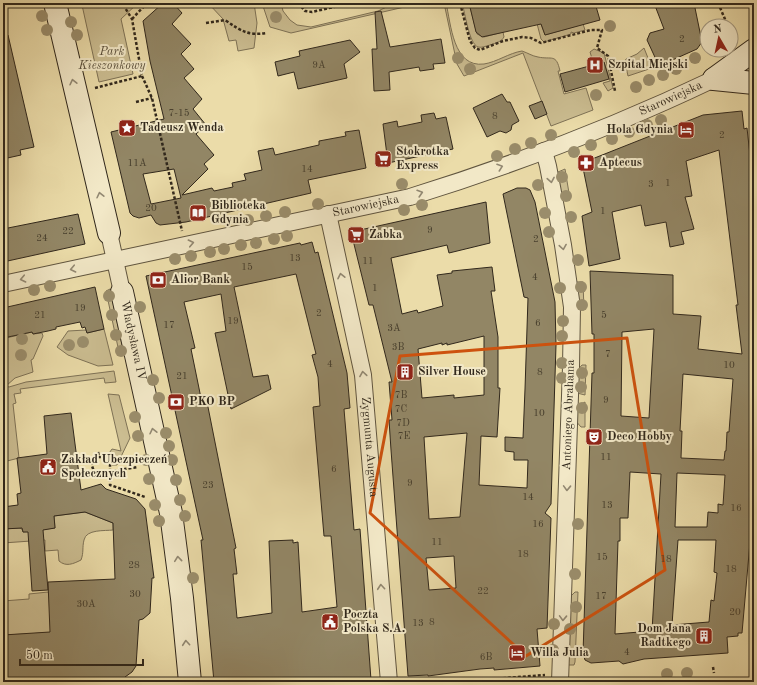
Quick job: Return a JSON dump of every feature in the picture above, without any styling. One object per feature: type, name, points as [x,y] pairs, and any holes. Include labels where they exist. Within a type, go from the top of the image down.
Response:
[{"type":"street","name":"Władysława IV","points":[[55,3],[115,259],[171,513],[177,554],[190,682]]},
{"type":"street","points":[[714,79],[754,50]]},
{"type":"street","points":[[714,79],[754,83]]},
{"type":"street","name":"Starowiejska","points":[[3,284],[410,196],[464,180],[544,151],[664,103],[714,79]]},
{"type":"street","name":"Antoniego Abrahama","points":[[544,151],[563,245],[572,307],[571,367],[555,678]]},
{"type":"street","name":"Zygmunta Augusta","points":[[328,214],[363,375],[389,682]]},
{"type":"path","points":[[122,3],[132,19],[142,76],[152,98],[185,244]]},
{"type":"path","points":[[132,19],[147,3]]},
{"type":"path","points":[[298,3],[305,11],[312,12],[351,3]]},
{"type":"path","points":[[460,3],[470,41],[475,48],[480,50],[515,38],[531,38],[542,44],[591,30],[602,30],[597,48],[608,56],[615,91]]},
{"type":"path","points":[[718,3],[725,18]]},
{"type":"path","points":[[206,23],[225,20],[243,32],[253,35],[267,33]]},
{"type":"path","points":[[95,88],[142,76]]},
{"type":"path","points":[[136,102],[152,98]]},
{"type":"path","points":[[98,452],[99,457]]},
{"type":"path","points":[[95,474],[92,462],[99,457],[107,459],[110,463],[108,471],[110,485],[145,497]]},
{"type":"path","points":[[79,476],[138,467]]},
{"type":"path","points":[[713,666],[714,673]]},
{"type":"path","points":[[453,682],[555,678]]},
{"type":"highlighted area","points":[[627,338],[665,570],[526,656],[370,513],[400,356]]},
{"type":"green space","name":"Park Kieszonkowy","points":[[91,3],[138,3],[121,19],[133,74],[99,82],[82,5]]},
{"type":"green space","points":[[208,3],[254,3],[257,23],[254,48],[238,51],[236,40],[229,41],[223,19]]},
{"type":"green space","points":[[262,3],[281,3],[283,11],[290,20],[297,25],[311,27],[378,11],[395,3],[422,3],[291,33],[270,27]]},
{"type":"green space","points":[[444,3],[446,3],[455,43],[466,59],[474,63],[484,64],[522,51],[536,57],[553,58],[557,62],[560,71],[558,71],[564,94],[586,88],[593,110],[551,126],[523,53],[464,76],[457,64]]},
{"type":"green space","points":[[462,3],[469,3],[477,34],[484,37],[503,32],[503,39],[496,43],[482,47],[475,45],[470,34]]},
{"type":"green space","points":[[538,15],[545,35],[583,24],[585,30],[574,33],[571,32],[571,34],[544,42],[541,39],[535,16]]},
{"type":"green space","points":[[644,48],[652,68],[628,76],[625,62],[626,59],[637,54]]},
{"type":"green space","points":[[594,49],[604,53],[613,88],[608,91],[603,83],[610,81],[604,62],[594,65],[590,52]]},
{"type":"green space","points":[[565,169],[570,199],[563,200],[562,193],[554,187],[558,172]]},
{"type":"green space","points":[[577,282],[583,282],[584,310],[581,310],[573,302],[574,285]]},
{"type":"green space","points":[[110,289],[124,354],[119,352],[106,291]]},
{"type":"green space","points":[[104,329],[113,365],[98,366],[68,355],[57,347],[68,331],[86,330],[87,333]]},
{"type":"green space","points":[[32,332],[33,334],[42,333],[43,336],[33,359],[31,360],[33,372],[15,378],[6,386],[9,387],[26,382],[114,371],[116,382],[105,383],[104,378],[20,389],[21,393],[14,394],[16,403],[13,404],[19,458],[3,462],[3,340]]},
{"type":"green space","points":[[582,365],[586,365],[585,395],[577,393],[575,373]]},
{"type":"green space","points":[[108,394],[119,395],[130,438],[117,465],[112,465],[107,456],[112,449],[121,451]]},
{"type":"green space","points":[[585,402],[585,427],[581,427],[574,419],[576,407]]},
{"type":"green space","points":[[85,512],[113,523],[113,530],[96,531],[85,536],[81,560],[75,563],[64,564],[59,561],[58,550],[45,551],[45,540],[3,543],[3,529],[19,528],[22,529],[23,532],[55,528],[54,516]]},
{"type":"green space","points":[[48,592],[63,632],[5,635],[3,601],[29,599],[29,594]]},
{"type":"green space","points":[[575,592],[578,592],[575,662],[574,665],[564,665],[567,600]]},
{"type":"building","points":[[163,3],[173,3],[182,13],[172,24],[191,44],[181,54],[194,69],[184,78],[202,99],[193,109],[206,125],[196,134],[214,155],[204,164],[208,169],[182,195],[212,188],[214,191],[233,187],[232,183],[246,180],[244,174],[262,170],[258,151],[273,148],[275,155],[319,145],[319,141],[346,136],[345,132],[359,130],[366,168],[308,180],[311,193],[186,222],[160,225],[156,223],[151,215],[139,218],[133,216],[130,213],[111,132],[164,119],[150,61],[143,21]],"holes":[[[174,169],[181,198],[151,204],[143,174]]]},
{"type":"building","points":[[469,3],[595,3],[600,20],[545,35],[541,24],[482,37],[476,32]]},
{"type":"building","points":[[654,3],[694,3],[699,27],[699,46],[697,49],[659,66],[647,40],[650,33],[664,29]]},
{"type":"building","points":[[381,11],[390,47],[441,39],[445,63],[433,64],[434,69],[420,71],[419,67],[389,72],[390,90],[374,91],[372,49],[377,49],[375,12]]},
{"type":"building","points":[[8,35],[34,147],[20,150],[21,155],[3,159],[3,36]]},
{"type":"building","points":[[350,40],[360,52],[344,64],[347,78],[298,89],[294,72],[278,76],[275,62],[300,56],[299,51]]},
{"type":"building","points":[[604,62],[609,79],[565,92],[560,74]]},
{"type":"building","points":[[502,94],[507,102],[510,102],[519,121],[512,125],[511,130],[506,133],[500,131],[487,137],[473,108]]},
{"type":"building","points":[[542,101],[547,114],[535,119],[529,106]]},
{"type":"building","points":[[742,111],[744,129],[747,128],[754,192],[754,497],[742,633],[738,633],[738,636],[727,637],[728,653],[644,659],[623,664],[619,661],[591,663],[585,660],[583,654],[592,373],[594,373],[594,334],[592,334],[590,271],[673,275],[673,314],[701,316],[698,349],[742,354],[736,305],[738,305],[719,150],[686,161],[692,196],[685,197],[694,229],[681,232],[684,244],[670,247],[666,222],[645,226],[641,205],[612,212],[620,259],[589,266],[582,216],[592,212],[582,163],[703,115]],"holes":[[[654,329],[649,418],[621,416],[622,332]],[[683,374],[733,379],[729,432],[727,432],[724,460],[681,458],[682,431],[680,431]],[[630,472],[661,474],[652,631],[615,634],[620,518],[628,518]],[[677,473],[725,475],[723,505],[718,504],[718,513],[708,512],[707,527],[675,527]],[[678,540],[716,540],[714,572],[717,573],[714,601],[711,600],[709,622],[672,625]]]},
{"type":"building","points":[[434,113],[436,119],[446,117],[453,149],[388,163],[383,124],[397,121],[398,127],[422,122],[421,115]]},
{"type":"building","points":[[517,188],[526,188],[530,190],[535,202],[555,302],[556,345],[551,504],[545,513],[551,518],[547,628],[537,629],[540,666],[494,670],[494,668],[480,669],[428,676],[408,676],[389,420],[392,420],[389,382],[392,382],[373,305],[369,305],[351,232],[486,202],[490,243],[449,253],[447,245],[391,258],[402,314],[417,310],[418,313],[443,306],[437,275],[452,273],[452,271],[492,267],[495,291],[491,291],[498,337],[498,388],[500,388],[497,437],[481,436],[479,485],[527,488],[528,460],[514,460],[514,452],[505,451],[505,437],[523,438],[528,298],[524,297],[503,194]],"holes":[[[484,336],[484,395],[454,398],[454,395],[422,398],[418,349],[442,343],[442,345],[447,343],[447,345]],[[467,433],[460,517],[429,519],[424,437]],[[454,556],[456,588],[429,590],[426,558]]]},
{"type":"building","points":[[78,214],[85,244],[3,262],[3,229]]},
{"type":"building","points":[[312,242],[315,253],[318,252],[347,373],[350,408],[344,409],[354,530],[360,529],[371,680],[342,682],[214,682],[201,540],[203,540],[146,276],[300,243],[301,245]],"holes":[[[296,274],[316,354],[312,355],[318,377],[320,406],[313,407],[324,536],[331,536],[337,607],[302,612],[298,542],[293,543],[293,540],[269,541],[272,613],[237,618],[233,574],[237,574],[234,549],[236,548],[207,402],[202,403],[191,349],[195,348],[184,302],[221,294],[226,331],[215,333],[231,409],[271,389],[268,375],[253,377],[234,287]]]},
{"type":"building","points":[[95,287],[104,329],[87,333],[85,327],[82,328],[80,322],[56,327],[56,329],[48,331],[33,334],[32,332],[3,338],[3,308]]},
{"type":"building","points":[[71,413],[81,490],[101,484],[106,489],[136,499],[145,509],[154,578],[152,578],[150,613],[143,619],[139,620],[136,666],[132,672],[125,677],[125,682],[3,682],[3,635],[50,632],[48,582],[115,579],[113,523],[85,512],[54,516],[55,528],[43,530],[48,590],[32,591],[28,532],[23,532],[22,528],[3,529],[3,507],[18,505],[17,494],[21,493],[17,458],[47,454],[44,416]]},
{"type":"place","name":"Szpital Miejski","points":[[595,65]]},
{"type":"place","name":"Tadeusz Wenda","points":[[127,128]]},
{"type":"place","name":"Hola Gdynia","points":[[686,130]]},
{"type":"place","name":"Stokrotka Express","points":[[383,159]]},
{"type":"place","name":"Aptecus","points":[[586,163]]},
{"type":"place","name":"Biblioteka Gdynia","points":[[198,213]]},
{"type":"place","name":"Żabka","points":[[356,235]]},
{"type":"place","name":"Alior Bank","points":[[158,280]]},
{"type":"place","name":"Silver House","points":[[405,372]]},
{"type":"place","name":"PKO BP","points":[[176,402]]},
{"type":"place","name":"Deco Hobby","points":[[594,437]]},
{"type":"place","name":"Zakład Ubezpieczeń Społecznych","points":[[48,467]]},
{"type":"place","name":"Poczta Polska S.A.","points":[[330,622]]},
{"type":"place","name":"Dom Jana Radtkego","points":[[704,636]]},
{"type":"place","name":"Willa Julia","points":[[517,653]]}]
